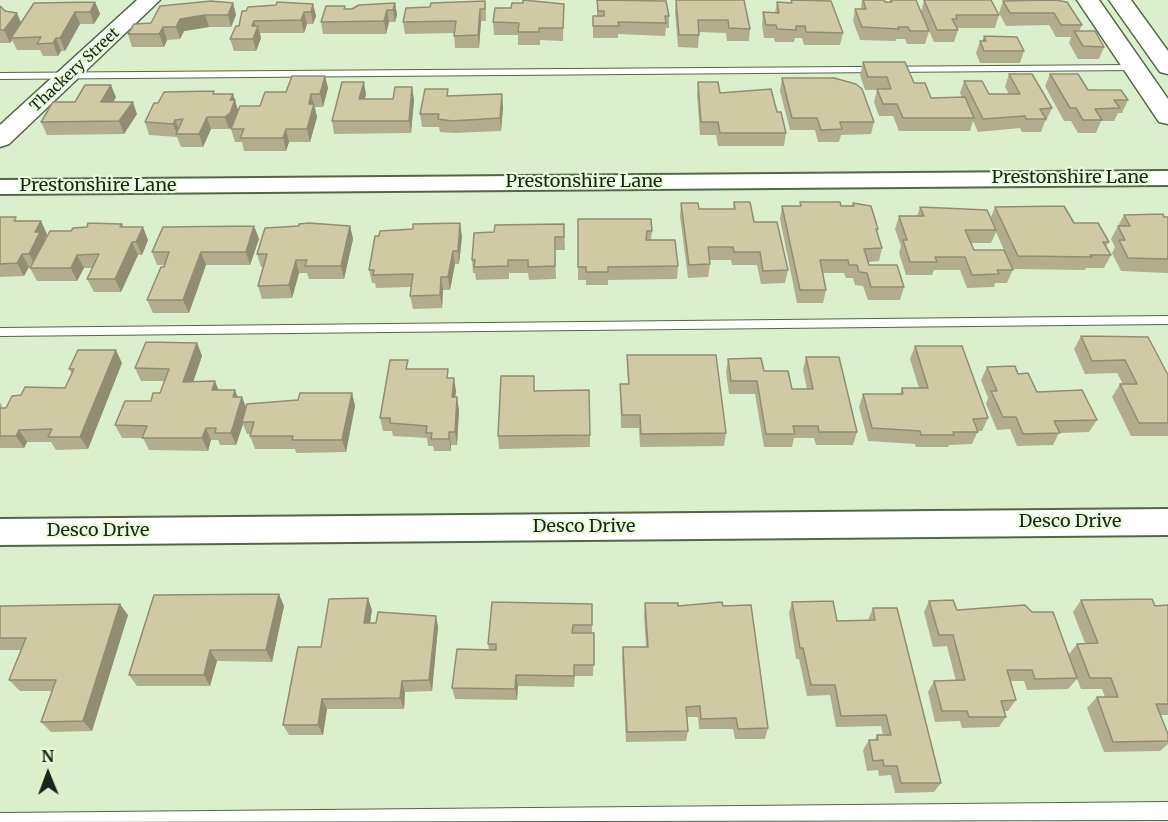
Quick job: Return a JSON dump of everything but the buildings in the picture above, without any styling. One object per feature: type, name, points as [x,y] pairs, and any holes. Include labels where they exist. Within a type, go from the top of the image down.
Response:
[{"type":"main road","name":"Thackery Street","points":[[0,139],[149,0]]},
{"type":"main road","points":[[1088,0],[1168,117]]},
{"type":"main road","points":[[1120,0],[1168,67]]},
{"type":"street","name":"Prestonshire Lane","points":[[0,187],[1168,178]]},
{"type":"street","name":"Desco Drive","points":[[0,532],[1168,522]]},
{"type":"lane","points":[[0,76],[1135,69]]},
{"type":"lane","points":[[0,332],[1168,320]]},
{"type":"lane","points":[[0,822],[1168,811]]}]
